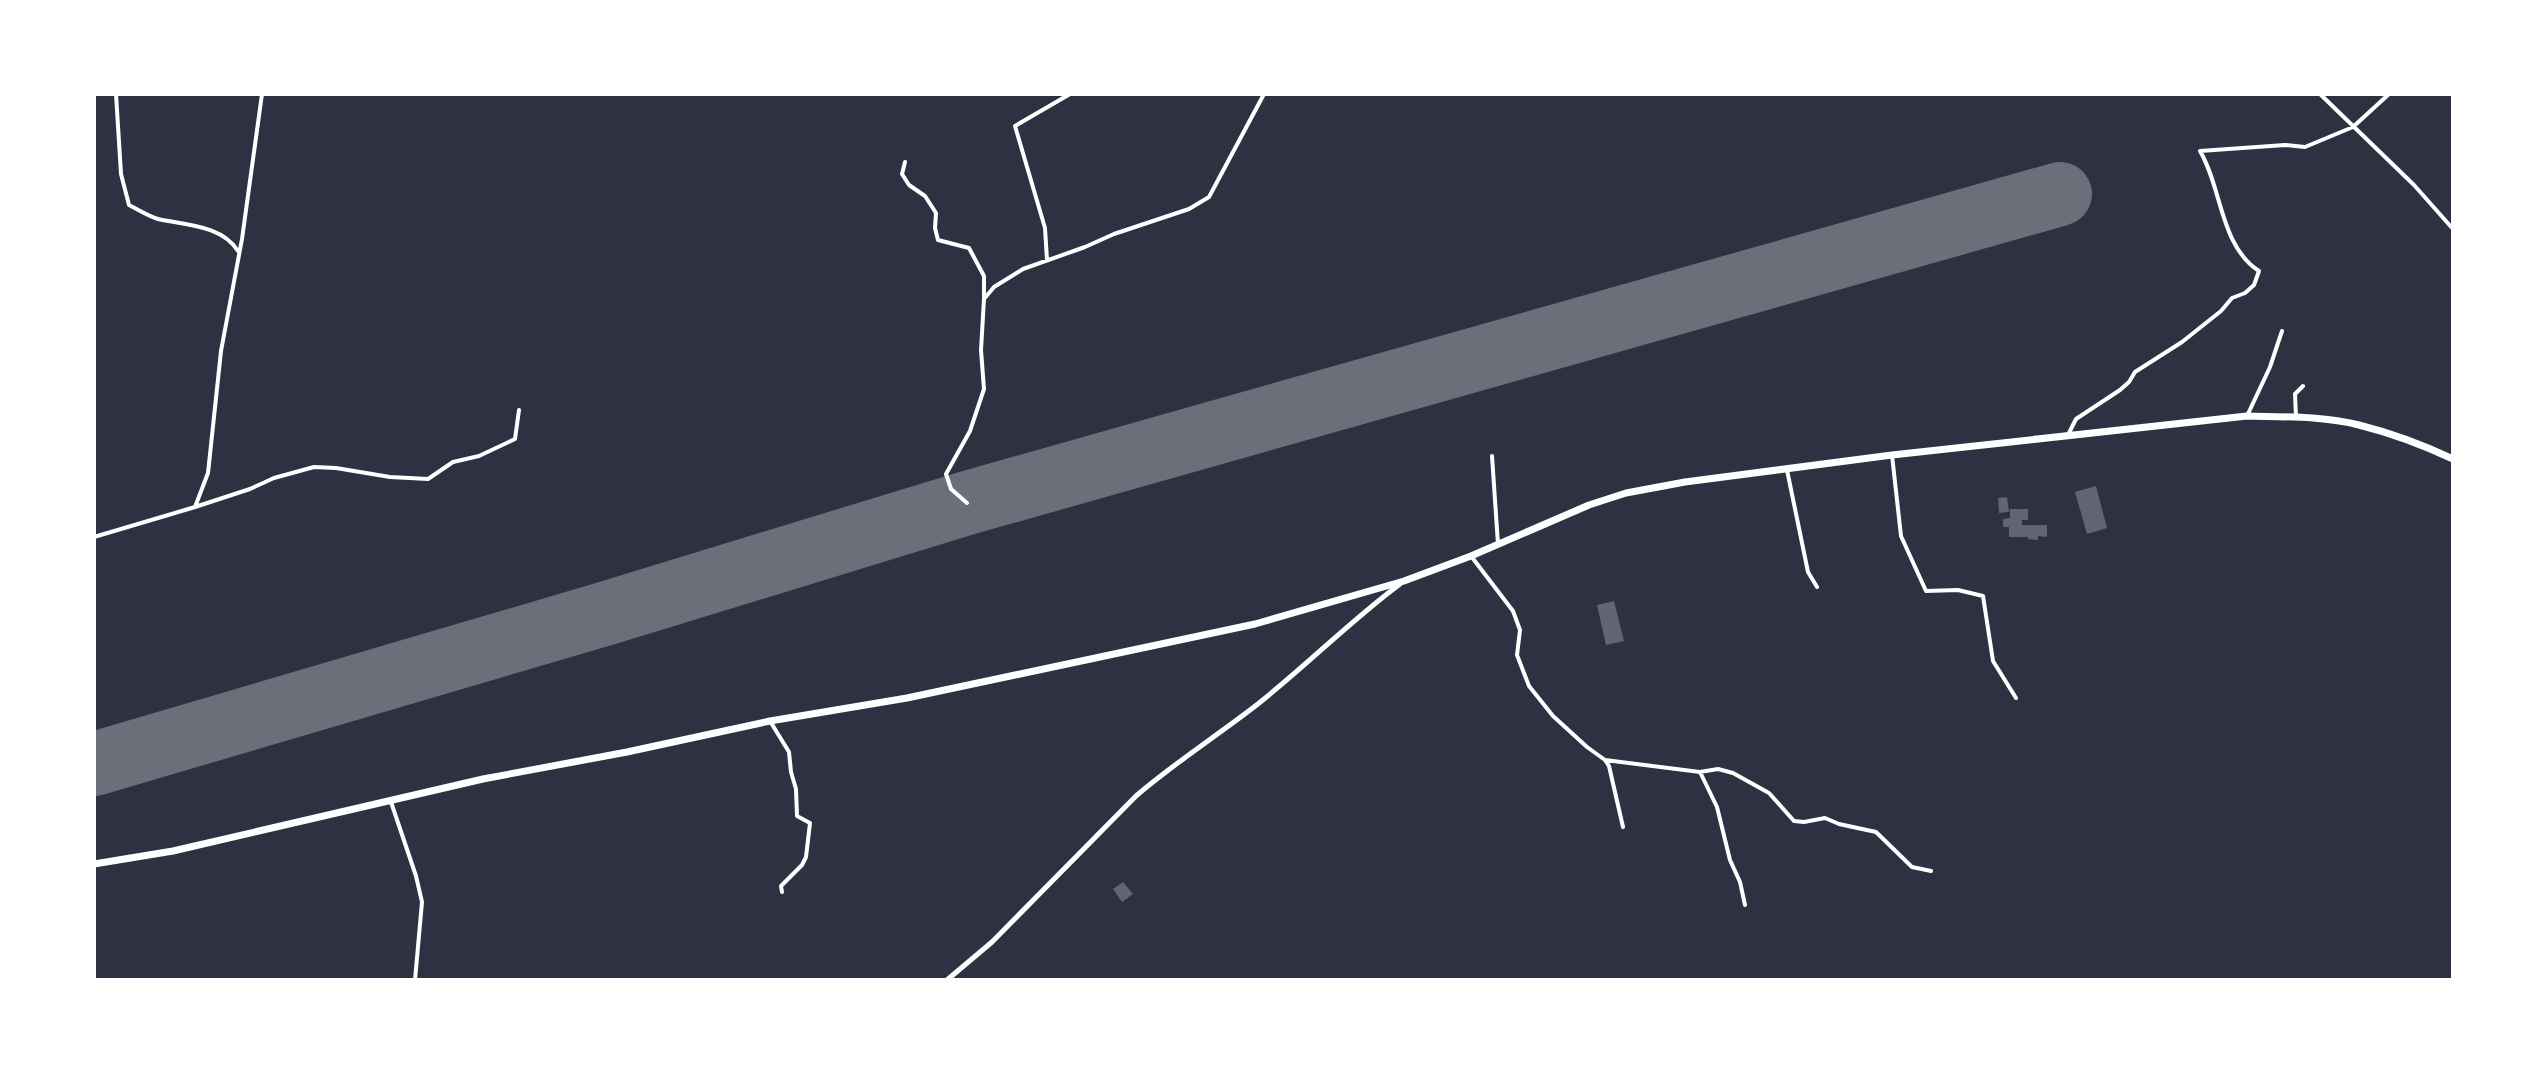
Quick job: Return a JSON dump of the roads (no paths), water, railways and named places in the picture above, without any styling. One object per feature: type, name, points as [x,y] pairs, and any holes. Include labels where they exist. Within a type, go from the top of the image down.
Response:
[{"type":"highway","points":[[94,864],[173,851],[553,765],[770,721],[893,700],[1281,617],[1404,581],[1589,505],[1626,493],[1685,482],[1892,455],[2247,416],[2296,417],[2357,425],[2421,445],[2453,459]]},
{"type":"street","points":[[116,94],[121,174],[129,205],[154,218],[201,226],[232,240],[239,253]]},
{"type":"street","points":[[195,507],[208,473],[221,351],[262,94]]},
{"type":"street","points":[[1047,260],[1045,228],[1015,126],[1070,94]]},
{"type":"street","points":[[984,299],[994,287],[1023,269],[1189,209],[1209,197],[1264,94]]},
{"type":"street","points":[[2320,94],[2414,185],[2453,229]]},
{"type":"street","points":[[2067,436],[2076,419],[2120,390],[2135,372],[2182,342],[2221,311],[2232,298],[2254,285],[2259,271],[2247,263],[2230,234],[2216,187],[2200,151],[2285,145],[2305,147],[2353,127],[2389,94]]},
{"type":"street","points":[[905,162],[902,174],[909,185],[925,196],[936,213],[938,240],[969,248],[984,276],[981,350],[984,389],[970,431],[946,474],[951,489],[967,503]]},
{"type":"street","points":[[2247,416],[2270,367],[2282,331]]},
{"type":"street","points":[[2296,417],[2295,394],[2303,386]]},
{"type":"street","points":[[94,537],[314,467],[428,479],[453,462],[479,456],[515,439],[519,410]]},
{"type":"street","points":[[1892,455],[1901,536],[1926,591],[1958,590],[1983,596],[1993,661],[2016,698]]},
{"type":"street","points":[[1492,456],[1498,544]]},
{"type":"street","points":[[1787,470],[1808,572],[1817,587]]},
{"type":"street","points":[[1471,556],[1513,611],[1520,630],[1517,655],[1529,686],[1553,716],[1609,766],[1623,827]]},
{"type":"street","points":[[947,980],[992,942],[1161,774],[1254,707],[1371,605],[1404,581]]},
{"type":"street","points":[[770,721],[789,752],[797,816],[810,823],[806,857],[781,886],[782,892]]},
{"type":"street","points":[[1605,760],[1700,772],[1718,769],[1746,778],[1769,793],[1794,821],[1825,818],[1870,830],[1912,867],[1931,871]]},
{"type":"street","points":[[1700,772],[1717,807],[1745,905]]},
{"type":"street","points":[[390,800],[422,902],[415,980]]}]
